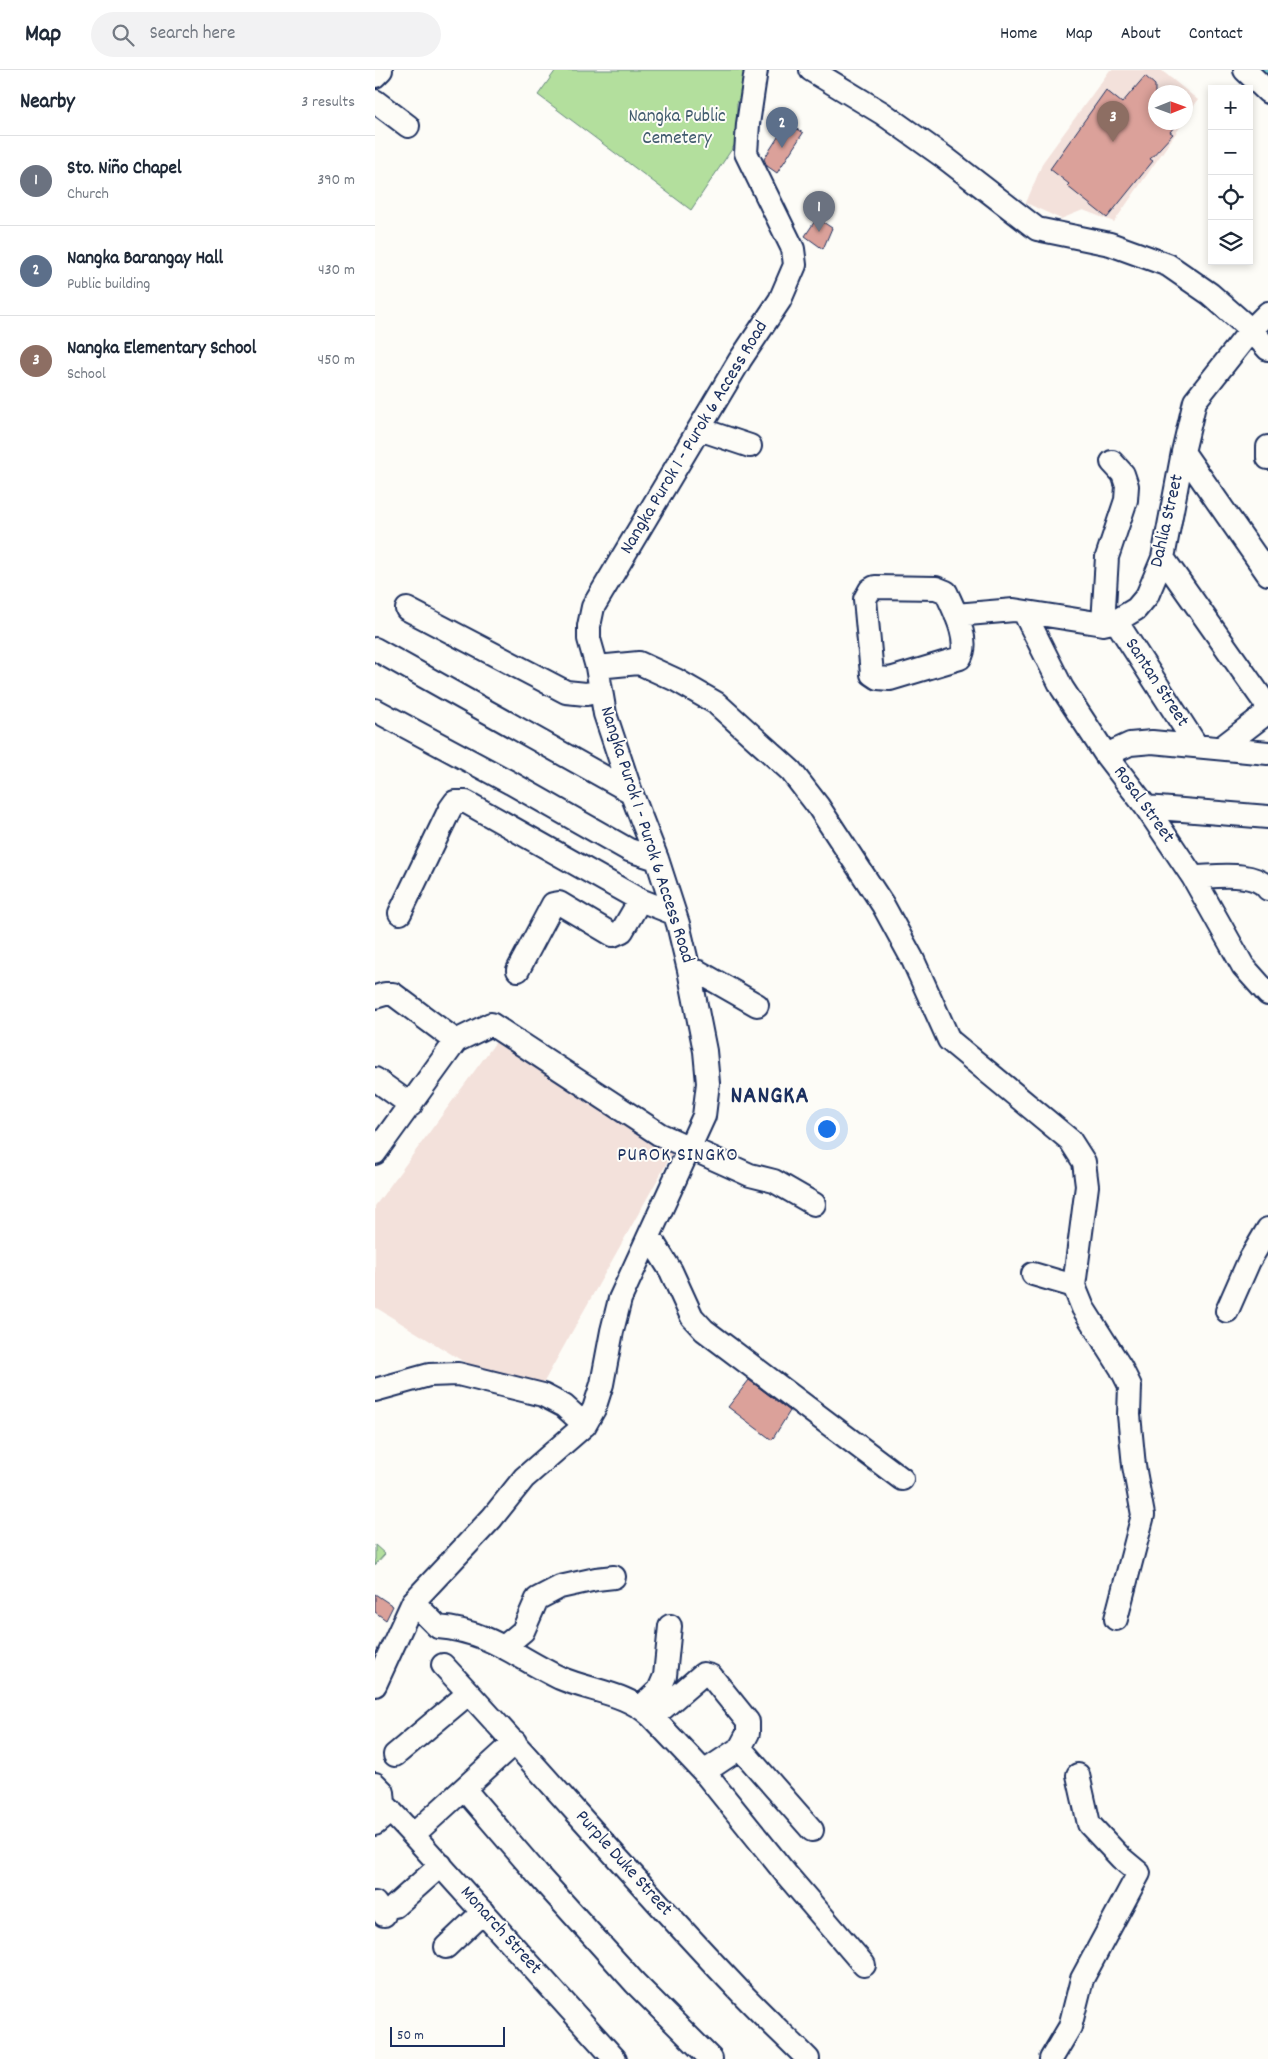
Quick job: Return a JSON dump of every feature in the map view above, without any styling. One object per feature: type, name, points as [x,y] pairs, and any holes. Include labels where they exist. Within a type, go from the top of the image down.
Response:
[{"type":"street","points":[[375,76],[381,70]]},
{"type":"street","name":"Nangka Purok 1 - Purok 6 Access Road","points":[[375,1685],[413,1602],[492,1518],[524,1478],[585,1425],[594,1409],[602,1384],[620,1299],[704,1116],[708,1083],[705,1051],[689,970],[678,924],[657,859],[631,792],[605,714],[597,667],[589,639],[589,626],[593,607],[740,360],[780,300],[795,265],[793,249],[746,153],[756,70]]},
{"type":"street","points":[[811,70],[882,114],[936,152],[1037,229],[1110,244],[1168,265],[1210,294],[1251,330],[1268,350]]},
{"type":"street","points":[[1245,70],[1268,92]]},
{"type":"street","points":[[375,101],[408,126]]},
{"type":"street","name":"Dahlia Street","points":[[1109,622],[1136,610],[1147,596],[1163,558],[1183,452],[1195,401],[1251,330],[1268,313]]},
{"type":"street","points":[[699,429],[750,446]]},
{"type":"street","points":[[1183,452],[1268,574]]},
{"type":"street","points":[[956,615],[1014,610],[1109,622],[1107,557],[1126,500],[1127,486],[1123,474],[1112,462]]},
{"type":"street","points":[[1163,558],[1268,707]]},
{"type":"street","points":[[875,587],[941,589],[946,592],[956,615],[965,646],[960,658],[890,679],[878,678],[872,674],[865,599],[870,590],[875,587]]},
{"type":"street","points":[[407,609],[566,692],[586,694],[601,691]]},
{"type":"street","name":"Rosal Street","points":[[1024,612],[1062,688],[1106,755],[1146,807],[1193,877],[1243,966],[1268,994]]},
{"type":"street","name":"Santan Street","points":[[1109,622],[1196,745]]},
{"type":"street","points":[[375,649],[631,792]]},
{"type":"street","points":[[597,667],[639,663],[676,680],[716,703],[791,771],[818,806],[883,905],[913,960],[949,1040],[1070,1140],[1084,1162],[1087,1186],[1074,1286],[1083,1308],[1121,1368],[1130,1386],[1129,1415],[1134,1466],[1143,1515],[1116,1619]]},
{"type":"street","points":[[375,710],[511,783],[629,850],[657,859]]},
{"type":"street","points":[[1221,748],[1268,712]]},
{"type":"street","points":[[1106,755],[1130,744],[1153,742],[1268,753]]},
{"type":"street","points":[[400,913],[450,809],[455,802],[466,802],[640,900],[673,913]]},
{"type":"street","points":[[1146,807],[1268,817]]},
{"type":"street","points":[[1193,877],[1251,877],[1263,882],[1268,889]]},
{"type":"street","points":[[518,970],[553,904],[559,903],[613,934],[622,931],[640,900]]},
{"type":"street","points":[[689,970],[699,972],[757,1005]]},
{"type":"street","points":[[375,997],[393,994],[456,1041]]},
{"type":"street","points":[[375,1153],[456,1041],[491,1024],[659,1134],[750,1174],[774,1181],[814,1204]]},
{"type":"street","points":[[375,1079],[411,1105]]},
{"type":"street","points":[[1227,1311],[1249,1261],[1268,1229]]},
{"type":"street","points":[[649,1236],[671,1271],[692,1317],[705,1330],[902,1479]]},
{"type":"street","points":[[1033,1274],[1074,1286]]},
{"type":"street","points":[[375,1390],[429,1375],[458,1374],[543,1395],[563,1406],[585,1425]]},
{"type":"street","points":[[505,1646],[523,1631],[537,1599],[560,1587],[614,1577]]},
{"type":"street","points":[[413,1602],[438,1627],[479,1634],[505,1646],[560,1678],[627,1700],[646,1711],[704,1772],[786,1874],[864,1965]]},
{"type":"street","points":[[646,1711],[665,1676],[670,1626]]},
{"type":"street","name":"Purple Duke Street","points":[[443,1665],[515,1742],[733,1985],[808,2059]]},
{"type":"street","points":[[646,1711],[660,1711],[703,1674],[711,1676],[748,1722],[748,1733],[740,1748],[704,1772]]},
{"type":"street","points":[[395,1755],[469,1692]]},
{"type":"street","points":[[413,1835],[515,1742]]},
{"type":"street","points":[[740,1748],[812,1830]]},
{"type":"street","points":[[1051,2059],[1070,2027],[1082,1979],[1139,1873],[1121,1858],[1089,1824],[1078,1775]]},
{"type":"street","points":[[464,1789],[629,1976],[711,2059]]},
{"type":"street","name":"Monarch Street","points":[[380,1805],[413,1835],[441,1865],[615,2059]]},
{"type":"street","points":[[385,1908],[441,1865]]},
{"type":"street","points":[[446,1947],[483,1912]]},
{"type":"shaded area","points":[[1110,70],[1161,70],[1180,85],[1148,85],[1148,130],[1178,130],[1114,222],[1083,210],[1061,219],[1026,203],[1043,162]]},
{"type":"shaded area","points":[[1193,96],[1198,100],[1193,108]]},
{"type":"shaded area","points":[[501,1035],[673,1152],[541,1387],[495,1381],[375,1307],[375,1206]]},
{"type":"green space","name":"Nangka Public Cemetery","points":[[556,70],[751,70],[737,103],[736,143],[691,210],[538,95]]},
{"type":"green space","points":[[375,1545],[385,1554],[375,1565]]},
{"type":"building","points":[[1145,76],[1155,85],[1148,85],[1148,130],[1172,130],[1170,132],[1173,134],[1150,159],[1153,161],[1107,218],[1067,186],[1069,184],[1050,169],[1106,90],[1122,103]]},
{"type":"building","points":[[787,123],[803,133],[777,173],[767,166],[764,159]]},
{"type":"building","points":[[817,218],[832,228],[823,249],[805,236]]},
{"type":"building","points":[[749,1380],[790,1411],[772,1440],[728,1407]]},
{"type":"building","points":[[375,1594],[393,1606],[386,1620],[375,1612]]},
{"type":"place","name":"Nangka Elementary School","points":[[1113,142]]},
{"type":"place","name":"Nangka Barangay Hall","points":[[782,148]]},
{"type":"place","name":"Sto. Niño Chapel","points":[[819,232]]},
{"type":"district","name":"NANGKA","points":[[770,1097]]},
{"type":"district","name":"PUROK SINGKO","points":[[678,1156]]}]
